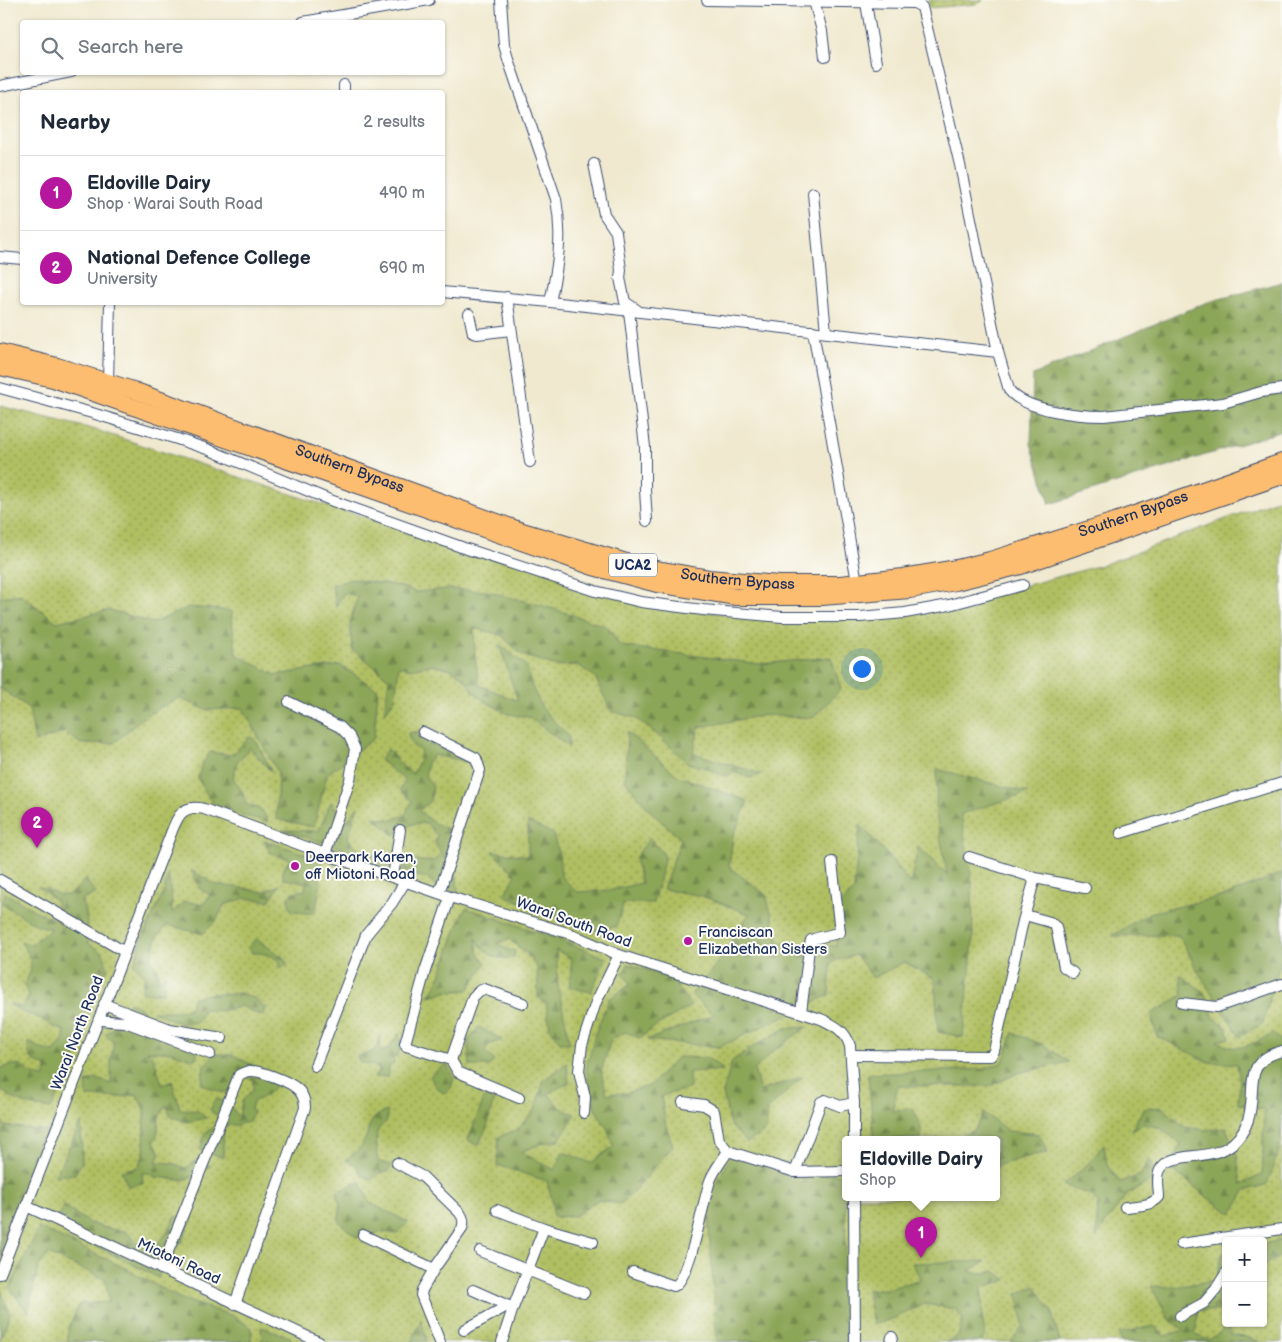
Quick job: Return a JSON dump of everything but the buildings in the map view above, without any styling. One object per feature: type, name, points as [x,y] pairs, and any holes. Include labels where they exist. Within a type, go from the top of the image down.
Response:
[{"type":"highway","name":"Southern Bypass","points":[[0,352],[57,366],[108,382],[522,531],[643,567],[709,578],[779,584],[840,584],[903,577],[957,568],[990,560],[1115,520],[1282,462]]},
{"type":"highway","name":"Southern Bypass","points":[[0,367],[53,379],[593,567],[657,584],[736,596],[822,597],[910,590],[956,582],[1021,566],[1282,476]]},
{"type":"street","points":[[314,20],[429,0]]},
{"type":"street","points":[[501,0],[504,45],[508,62],[556,199],[559,217],[558,264],[550,302]]},
{"type":"street","points":[[707,0],[914,3],[922,7],[960,165],[998,352],[1009,390],[1012,394],[1041,408],[1104,416],[1223,403],[1261,392],[1282,389]]},
{"type":"street","points":[[814,1],[822,31],[825,57]]},
{"type":"street","points":[[866,3],[876,63]]},
{"type":"street","points":[[0,86],[56,75]]},
{"type":"street","points":[[594,164],[604,214],[616,232],[621,270],[620,278],[625,302],[634,311],[645,446],[647,521]]},
{"type":"street","points":[[813,193],[826,332]]},
{"type":"street","points":[[0,257],[20,259]]},
{"type":"street","points":[[445,292],[634,311],[998,352]]},
{"type":"street","points":[[507,298],[530,462]]},
{"type":"street","points":[[108,382],[110,305]]},
{"type":"street","points":[[469,314],[473,332],[477,334],[511,330]]},
{"type":"street","points":[[813,332],[857,582]]},
{"type":"street","points":[[0,388],[178,439],[207,449],[330,500],[464,548],[595,591],[641,602],[782,617],[860,617],[905,613],[940,607],[1023,585]]},
{"type":"street","points":[[289,702],[340,727],[349,736],[354,749],[350,780],[324,854]]},
{"type":"street","points":[[423,732],[476,758],[480,766],[439,893]]},
{"type":"street","points":[[1121,833],[1282,783]]},
{"type":"street","name":"Warai South Road","points":[[190,808],[204,809],[393,878],[570,934],[619,955],[821,1019],[842,1030],[848,1037],[852,1055],[854,1136]]},
{"type":"street","name":"Warai North Road","points":[[0,1274],[178,817],[183,811],[190,808]]},
{"type":"street","points":[[393,878],[400,830]]},
{"type":"street","points":[[969,857],[1036,878],[1085,888]]},
{"type":"street","points":[[801,1012],[808,949],[811,940],[840,932],[832,862]]},
{"type":"street","points":[[852,1055],[991,1056],[994,1051],[1025,915],[1036,878]]},
{"type":"street","points":[[0,880],[125,952]]},
{"type":"street","points":[[315,1066],[366,935],[392,903],[405,882]]},
{"type":"street","points":[[450,897],[404,1041],[406,1046],[451,1060],[458,1072],[519,1098]]},
{"type":"street","points":[[1025,915],[1050,922],[1056,927],[1064,967],[1073,973]]},
{"type":"street","points":[[584,1113],[585,1097],[579,1071],[582,1045],[596,1002],[619,955]]},
{"type":"street","points":[[1182,1004],[1217,1007],[1282,984]]},
{"type":"street","points":[[451,1060],[473,997],[479,991],[484,989],[523,1003]]},
{"type":"street","points":[[104,1004],[170,1029],[222,1038]]},
{"type":"street","points":[[99,1019],[111,1022],[125,1022],[210,1054]]},
{"type":"street","points":[[1125,1207],[1147,1204],[1158,1199],[1160,1170],[1171,1160],[1214,1154],[1236,1140],[1248,1119],[1252,1080],[1257,1065],[1264,1058],[1282,1050]]},
{"type":"street","points":[[161,1269],[239,1075],[252,1070],[295,1087],[303,1096],[305,1108],[235,1304]]},
{"type":"street","points":[[795,1172],[821,1102],[825,1100],[840,1106],[854,1103]]},
{"type":"street","points":[[683,1102],[704,1105],[714,1111],[719,1140],[728,1151],[795,1172],[842,1171]]},
{"type":"street","points":[[634,1272],[674,1286],[680,1283],[689,1264],[703,1203],[711,1179],[728,1151]]},
{"type":"street","points":[[397,1163],[423,1177],[463,1218],[462,1229],[422,1290],[422,1295],[440,1342]]},
{"type":"street","points":[[854,1201],[855,1342]]},
{"type":"street","name":"Miotoni Road","points":[[26,1206],[319,1342]]},
{"type":"street","points":[[497,1210],[544,1228],[592,1242]]},
{"type":"street","points":[[502,1342],[510,1307],[528,1271],[544,1228]]},
{"type":"street","points":[[1246,1237],[1282,1230]]},
{"type":"street","points":[[363,1235],[434,1269]]},
{"type":"street","points":[[1181,1244],[1222,1240]]},
{"type":"street","points":[[480,1251],[584,1293]]},
{"type":"street","points":[[1180,1316],[1204,1303],[1222,1279]]},
{"type":"street","points":[[473,1290],[510,1307]]},
{"type":"street","points":[[464,1330],[510,1307]]},
{"type":"green space","points":[[928,0],[983,0],[978,4],[930,8]]},
{"type":"green space","points":[[1282,282],[1282,431],[1050,504],[1031,444],[1033,375],[1205,303]]},
{"type":"green space","points":[[0,406],[93,429],[309,500],[676,608],[780,621],[889,616],[1020,587],[1105,564],[1282,498],[1282,1342],[0,1342]]},
{"type":"green space","points":[[352,579],[398,586],[416,592],[448,589],[487,591],[554,609],[608,627],[620,646],[760,664],[831,657],[841,689],[813,718],[766,715],[699,727],[693,753],[761,774],[751,778],[735,773],[723,776],[709,769],[688,763],[658,735],[635,718],[611,711],[595,677],[578,665],[556,666],[522,655],[501,635],[474,628],[479,685],[518,701],[499,644],[526,666],[532,687],[542,708],[569,737],[569,747],[529,717],[508,714],[483,700],[464,678],[451,669],[431,665],[410,669],[399,666],[395,699],[384,714],[389,679],[352,649],[350,621],[358,596],[344,593],[336,606],[332,585]]},
{"type":"green space","points":[[20,594],[57,622],[110,610],[153,623],[189,607],[231,611],[236,654],[275,675],[340,665],[378,690],[374,738],[327,774],[314,827],[276,819],[278,773],[243,708],[207,710],[179,698],[146,715],[114,743],[81,744],[65,732],[35,742],[29,708],[0,688],[0,648],[4,641],[0,638],[0,597]]},
{"type":"green space","points":[[419,731],[427,741],[472,763],[434,755],[427,763],[425,777],[433,786],[430,801],[419,811],[434,823],[450,830],[449,853],[456,860],[458,894],[436,887],[429,879],[359,858],[342,848],[282,830],[319,831],[331,802],[346,823],[358,806],[348,838],[365,853],[382,855],[398,851],[415,860],[434,861],[441,853],[435,843],[437,835],[427,823],[412,824],[394,835],[373,817],[392,820],[405,815],[412,801],[400,790],[406,781],[380,760],[388,749],[402,766],[413,774],[421,751],[412,745],[408,733]]},
{"type":"green space","points":[[627,732],[678,776],[748,801],[733,836],[729,867],[766,895],[779,942],[836,946],[836,909],[854,890],[860,824],[893,861],[910,884],[918,847],[947,874],[936,814],[937,769],[1028,793],[961,814],[972,883],[973,940],[963,1037],[938,1032],[935,979],[904,962],[873,978],[856,955],[831,962],[829,995],[719,1047],[647,1040],[713,1015],[691,995],[714,967],[749,914],[702,896],[663,889],[681,839],[650,811],[625,780]]},
{"type":"green space","points":[[251,736],[258,744],[271,771],[250,748],[237,762],[233,778],[242,791],[246,804],[262,810],[268,822],[238,814],[213,804],[198,779],[201,766],[210,752],[232,755]]},
{"type":"green space","points":[[528,822],[553,834],[559,854],[561,876],[577,892],[612,890],[641,883],[635,858],[650,838],[665,856],[653,903],[624,903],[616,927],[588,931],[504,895],[516,875],[492,851],[528,856]]},
{"type":"green space","points":[[264,840],[323,860],[318,871],[321,883],[315,913],[291,910],[288,898],[293,892],[305,890],[306,882],[283,879],[283,870],[290,859],[270,853]]},
{"type":"green space","points":[[191,870],[216,885],[263,892],[280,885],[269,901],[245,898],[224,905],[216,921],[203,934],[167,925],[157,937],[151,959],[158,972],[158,981],[166,974],[163,993],[141,993],[145,976],[134,965],[142,939],[164,892],[168,873],[172,913],[185,901],[203,905],[210,895],[200,889]]},
{"type":"green space","points":[[1282,873],[1282,956],[1263,1023],[1240,1037],[1198,972],[1179,935],[1112,936],[1149,913],[1225,896]]},
{"type":"green space","points":[[85,879],[96,893],[81,901],[86,913],[88,943],[103,953],[108,970],[91,987],[85,1008],[89,1013],[83,1041],[51,1109],[36,1107],[18,1101],[0,1089],[0,1069],[10,1065],[21,1065],[32,1075],[45,1077],[46,1067],[31,1058],[28,1042],[44,1050],[54,1052],[63,1041],[65,1031],[53,1027],[40,1018],[25,1013],[9,1004],[22,1007],[29,997],[24,985],[30,973],[31,963],[28,953],[20,941],[31,945],[51,929],[37,925],[2,904],[5,893],[55,920],[56,901],[38,886],[59,894],[68,895],[79,887]]},
{"type":"green space","points":[[466,908],[555,938],[606,958],[591,992],[569,987],[572,959],[556,950],[558,986],[570,1044],[560,1042],[550,1028],[546,1003],[538,997],[537,967],[527,954],[509,939],[497,943],[508,950],[515,951],[514,958],[501,958],[491,955],[483,949],[476,938],[478,953],[486,963],[468,990],[429,996],[437,984]]},
{"type":"green space","points":[[256,939],[283,957],[288,965],[280,969],[280,962],[273,957],[252,953],[249,947]]},
{"type":"green space","points":[[628,964],[671,978],[691,1006],[657,1025],[640,1038],[625,1032],[611,1039],[601,1072],[607,1094],[626,1093],[651,1085],[678,1057],[707,1058],[724,1070],[689,1072],[690,1088],[661,1096],[666,1126],[673,1146],[636,1189],[620,1204],[598,1200],[575,1216],[553,1217],[552,1200],[547,1181],[497,1165],[499,1137],[518,1129],[535,1110],[544,1080],[567,1063],[569,1083],[548,1093],[559,1107],[575,1115],[559,1140],[540,1144],[521,1152],[555,1170],[563,1152],[591,1163],[614,1146],[607,1128],[595,1109],[586,1070],[595,1034],[609,999],[631,984],[623,975]]},
{"type":"green space","points":[[1180,975],[1204,992],[1214,1018],[1226,1027],[1230,1038],[1217,1041],[1232,1047],[1239,1047],[1252,1044],[1273,1034],[1282,1041],[1282,1119],[1279,1151],[1267,1184],[1245,1191],[1232,1214],[1170,1168],[1181,1144],[1161,1128],[1143,1124],[1131,1131],[1143,1109],[1162,1107],[1184,1127],[1205,1130],[1226,1128],[1237,1156],[1241,1184],[1262,1175],[1265,1110],[1238,1104],[1240,1080],[1237,1064],[1208,1062],[1157,1036],[1151,1014],[1183,995]]},
{"type":"green space","points":[[239,993],[254,998],[265,1008],[263,1015],[241,1006],[213,1011],[203,1009],[198,1022],[181,1024],[152,1011],[178,1011],[190,1008],[193,997],[208,994]]},
{"type":"green space","points":[[129,1002],[144,1010],[127,1023],[198,1050],[195,1060],[171,1052],[147,1051],[154,1058],[162,1085],[172,1081],[180,1109],[198,1111],[206,1118],[186,1122],[171,1116],[166,1105],[159,1117],[158,1132],[154,1141],[160,1154],[156,1162],[172,1163],[186,1168],[199,1159],[211,1166],[188,1179],[174,1180],[142,1173],[143,1183],[128,1186],[121,1171],[138,1167],[144,1153],[145,1112],[137,1094],[123,1097],[87,1097],[86,1082],[97,1079],[111,1084],[111,1059],[114,1041],[105,1034],[117,1025]]},
{"type":"green space","points":[[479,1027],[502,1040],[488,1045],[485,1052],[494,1060],[489,1066],[470,1066],[468,1041]]},
{"type":"green space","points":[[807,1027],[772,1052],[754,1070],[760,1091],[803,1077],[768,1109],[766,1130],[747,1143],[730,1125],[723,1093],[732,1061],[786,1028]]},
{"type":"green space","points":[[399,1033],[401,1045],[398,1055],[393,1058],[394,1064],[389,1067],[387,1077],[374,1077],[380,1070],[372,1065],[360,1062],[357,1056],[371,1053],[377,1045],[380,1035],[381,1052],[389,1048]]},
{"type":"green space","points":[[1013,1033],[1044,1045],[1069,1062],[1018,1073],[990,1086],[898,1086],[892,1111],[913,1108],[921,1128],[921,1136],[874,1136],[868,1074],[985,1069],[1003,1062]]},
{"type":"green space","points":[[215,1054],[233,1055],[256,1067],[258,1077],[268,1079],[276,1084],[266,1095],[254,1101],[251,1108],[253,1113],[249,1121],[237,1125],[225,1125],[223,1157],[200,1150],[205,1133],[215,1126],[218,1117],[210,1110],[216,1099],[224,1101],[230,1105],[239,1118],[242,1101],[253,1089],[253,1080],[244,1076],[228,1092],[220,1092],[202,1084],[204,1065]]},
{"type":"green space","points":[[446,1064],[454,1077],[451,1088],[445,1094],[436,1087],[430,1076]]},
{"type":"green space","points":[[485,1096],[494,1098],[487,1127],[478,1146],[468,1140]]},
{"type":"green space","points":[[387,1111],[387,1121],[379,1129],[376,1138],[377,1156],[379,1162],[392,1165],[389,1171],[379,1173],[372,1180],[361,1175],[357,1166],[346,1160],[363,1145],[373,1120]]},
{"type":"green space","points":[[984,1113],[1008,1131],[1039,1134],[1048,1153],[1033,1155],[1000,1165],[1000,1136],[961,1136],[974,1130]]},
{"type":"green space","points":[[0,1118],[5,1126],[48,1131],[0,1257]]},
{"type":"green space","points":[[81,1123],[82,1162],[75,1174],[55,1176]]},
{"type":"green space","points":[[1104,1145],[1107,1165],[1120,1182],[1141,1175],[1149,1159],[1160,1176],[1126,1195],[1096,1237],[1098,1203],[1088,1194],[1063,1185],[1084,1168]]},
{"type":"green space","points":[[732,1154],[791,1176],[842,1174],[842,1201],[845,1201],[846,1342],[717,1341],[707,1200]]},
{"type":"green space","points":[[360,1181],[370,1203],[408,1222],[397,1234],[384,1232],[356,1237],[339,1222],[340,1206],[337,1192]]},
{"type":"green space","points":[[64,1206],[89,1223],[125,1231],[139,1244],[155,1246],[166,1234],[175,1217],[193,1216],[182,1241],[159,1257],[159,1278],[54,1226]]},
{"type":"green space","points":[[39,1228],[121,1266],[179,1298],[233,1316],[252,1328],[251,1342],[68,1342],[68,1330],[79,1304],[109,1302],[105,1279],[48,1254],[38,1268],[28,1313],[10,1288]]},
{"type":"green space","points":[[1282,1240],[1282,1256],[1267,1263],[1267,1243]]},
{"type":"green space","points":[[1222,1254],[1222,1289],[1217,1294],[1222,1311],[1198,1310],[1195,1335],[1209,1340],[1222,1331],[1224,1327],[1228,1327],[1231,1335],[1250,1338],[1260,1342],[1121,1342],[1119,1333],[1154,1326],[1165,1336],[1184,1330],[1168,1318],[1151,1286],[1176,1287],[1216,1280]]},
{"type":"green space","points":[[986,1261],[969,1271],[979,1274],[994,1271],[1007,1280],[982,1287],[982,1316],[985,1335],[981,1342],[946,1342],[958,1336],[963,1320],[956,1309],[924,1304],[895,1318],[873,1325],[867,1290],[888,1289],[921,1279],[912,1263]]},
{"type":"green space","points":[[1035,1286],[1051,1310],[1060,1342],[1011,1342],[1024,1324],[1017,1294]]},
{"type":"green space","points":[[0,1288],[10,1314],[0,1340]]},
{"type":"green space","points":[[421,1319],[427,1342],[412,1342]]},
{"type":"green space","points":[[261,1327],[290,1337],[293,1342],[262,1342]]},
{"type":"place","name":"National Defence College","points":[[37,848]]},
{"type":"place","name":"Deerpark Karen, off Miotoni Road","points":[[295,866]]},
{"type":"place","name":"Franciscan Elizabethan Sisters","points":[[688,941]]},
{"type":"place","name":"Eldoville Dairy","points":[[921,1258]]}]
